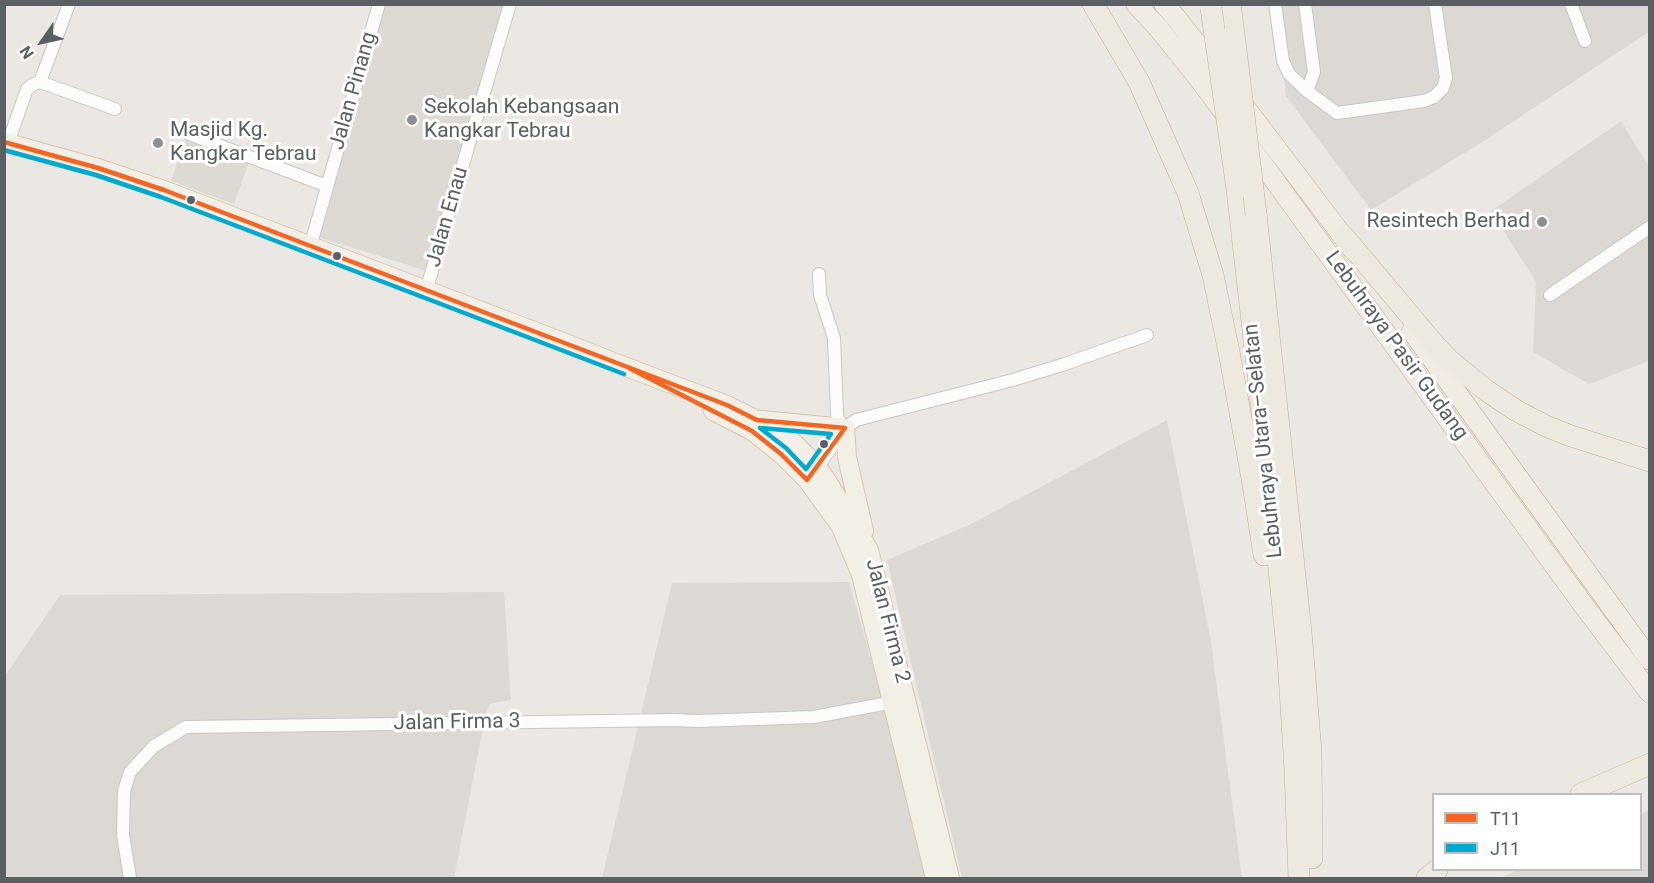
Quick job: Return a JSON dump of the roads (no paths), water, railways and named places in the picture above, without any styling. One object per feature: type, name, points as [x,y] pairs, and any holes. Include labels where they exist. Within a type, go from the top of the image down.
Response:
[{"type":"highway","points":[[1093,4],[1139,82],[1159,126],[1188,193],[1213,275],[1253,484],[1277,646],[1287,658]]},
{"type":"highway","name":"Lebuhraya Pasir Gudang","points":[[1136,4],[1173,46],[1233,125],[1650,693]]},
{"type":"highway","name":"Lebuhraya Pasir Gudang","points":[[1164,4],[1345,238],[1650,660]]},
{"type":"highway","name":"Lebuhraya Utara–Selatan","points":[[1218,6],[1287,658],[1295,769],[1299,879]]},
{"type":"highway","name":"Lebuhraya Utara–Selatan","points":[[1218,6],[1234,34],[1256,214],[1302,644],[1311,752],[1312,879]]},
{"type":"highway","points":[[1345,238],[1434,344],[1450,361],[1487,391],[1517,411],[1548,427],[1650,461]]},
{"type":"highway","points":[[1585,793],[1650,764]]},
{"type":"main road","points":[[6,142],[98,168],[164,190],[629,368]]},
{"type":"main road","name":"Jalan Firma 2","points":[[629,368],[728,405],[758,420],[794,443],[813,473],[841,527],[861,575],[950,879]]},
{"type":"main road","name":"Jalan Firma 2","points":[[629,368],[752,431],[781,454],[813,473],[843,506],[869,550],[935,879]]},
{"type":"main road","points":[[758,420],[845,428],[848,457],[869,550]]},
{"type":"street","points":[[6,142],[27,89],[35,84],[69,4]]},
{"type":"street","name":"Jalan Pinang","points":[[310,247],[379,4]]},
{"type":"street","name":"Jalan Enau","points":[[426,291],[510,4]]},
{"type":"street","points":[[1275,4],[1286,67],[1294,80],[1336,113],[1424,101],[1434,97],[1443,88],[1446,78],[1435,4]]},
{"type":"street","points":[[1305,4],[1314,72],[1307,91]]},
{"type":"street","points":[[1571,4],[1585,41]]},
{"type":"street","points":[[35,84],[115,109]]},
{"type":"street","points":[[189,134],[327,186]]},
{"type":"street","points":[[1550,295],[1650,227]]},
{"type":"street","points":[[819,274],[820,295],[834,338],[838,420],[845,428]]},
{"type":"street","points":[[813,473],[845,428],[865,416],[1009,381],[1147,335]]},
{"type":"street","name":"Jalan Firma 3","points":[[130,879],[123,835],[124,791],[129,772],[154,746],[186,727],[698,721],[814,717],[899,701]]},
{"type":"place","name":"Sekolah Kebangsaan Kangkar Tebrau","points":[[412,120]]},
{"type":"place","name":"Masjid Kg. Kangkar Tebrau","points":[[158,143]]},
{"type":"place","name":"Resintech Berhad","points":[[1542,222]]}]
